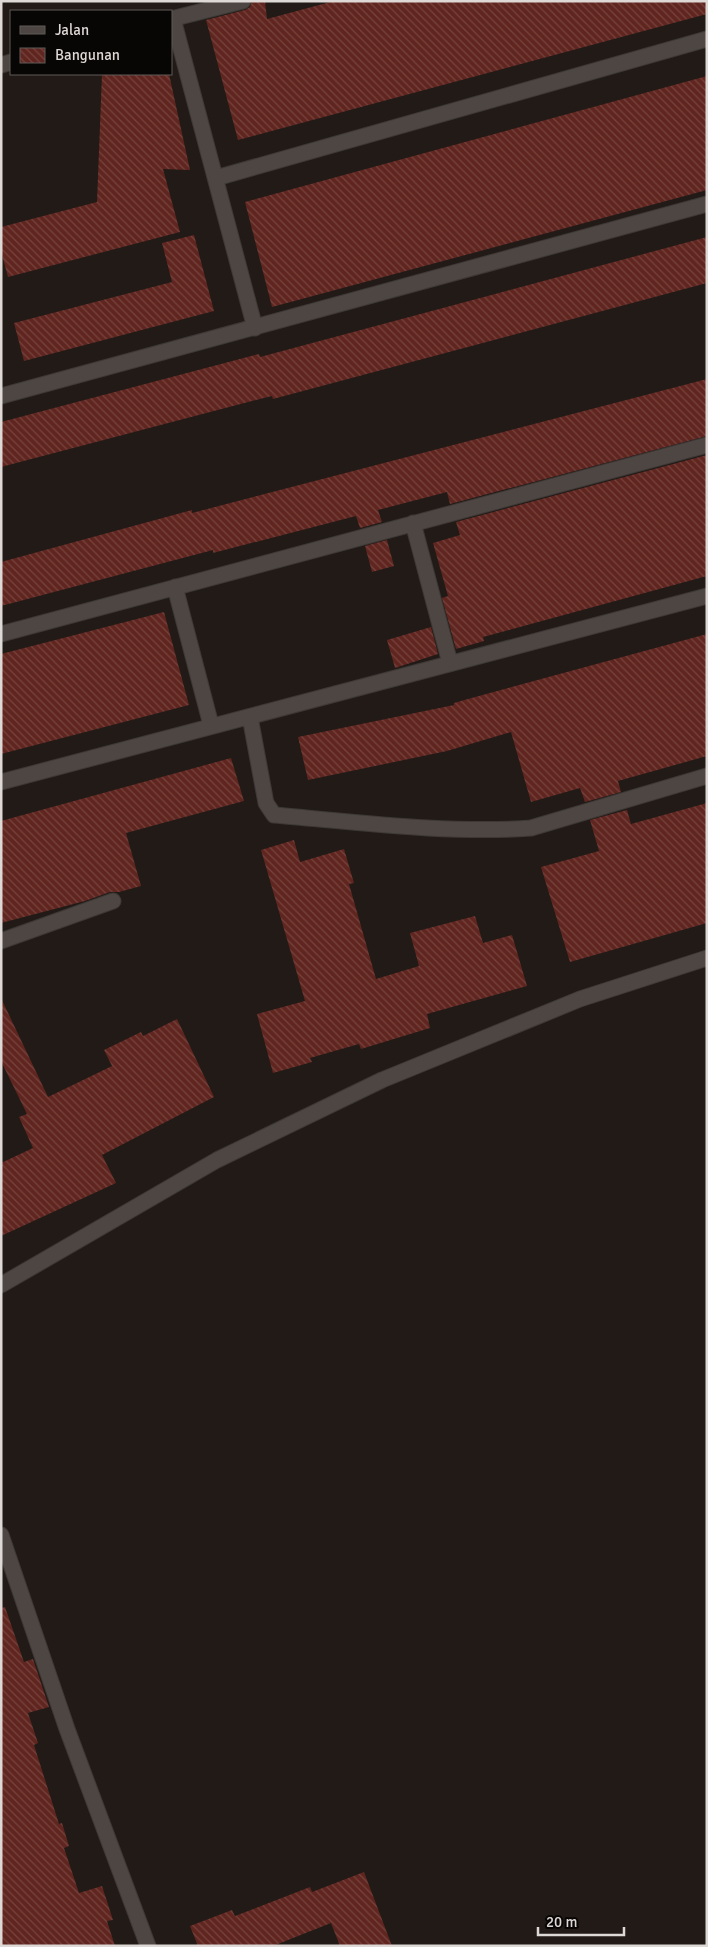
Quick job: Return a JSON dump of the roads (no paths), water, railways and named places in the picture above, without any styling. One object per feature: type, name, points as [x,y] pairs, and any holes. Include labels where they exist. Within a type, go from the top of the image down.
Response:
[{"type":"street","points":[[243,1],[172,19],[255,328]]},
{"type":"street","points":[[216,178],[707,39]]},
{"type":"street","points":[[1,396],[707,204]]},
{"type":"street","points":[[1,634],[707,446]]},
{"type":"street","points":[[413,523],[450,663]]},
{"type":"street","points":[[175,587],[211,725]]},
{"type":"street","points":[[1,782],[211,725],[250,717],[707,596]]},
{"type":"street","points":[[250,717],[266,803],[274,815],[400,825],[508,830],[531,828],[707,776]]},
{"type":"street","points":[[1,941],[113,901]]},
{"type":"street","points":[[1,1285],[217,1160],[382,1080],[580,999],[707,958]]},
{"type":"street","points":[[1,1535],[67,1729],[148,1946]]}]
